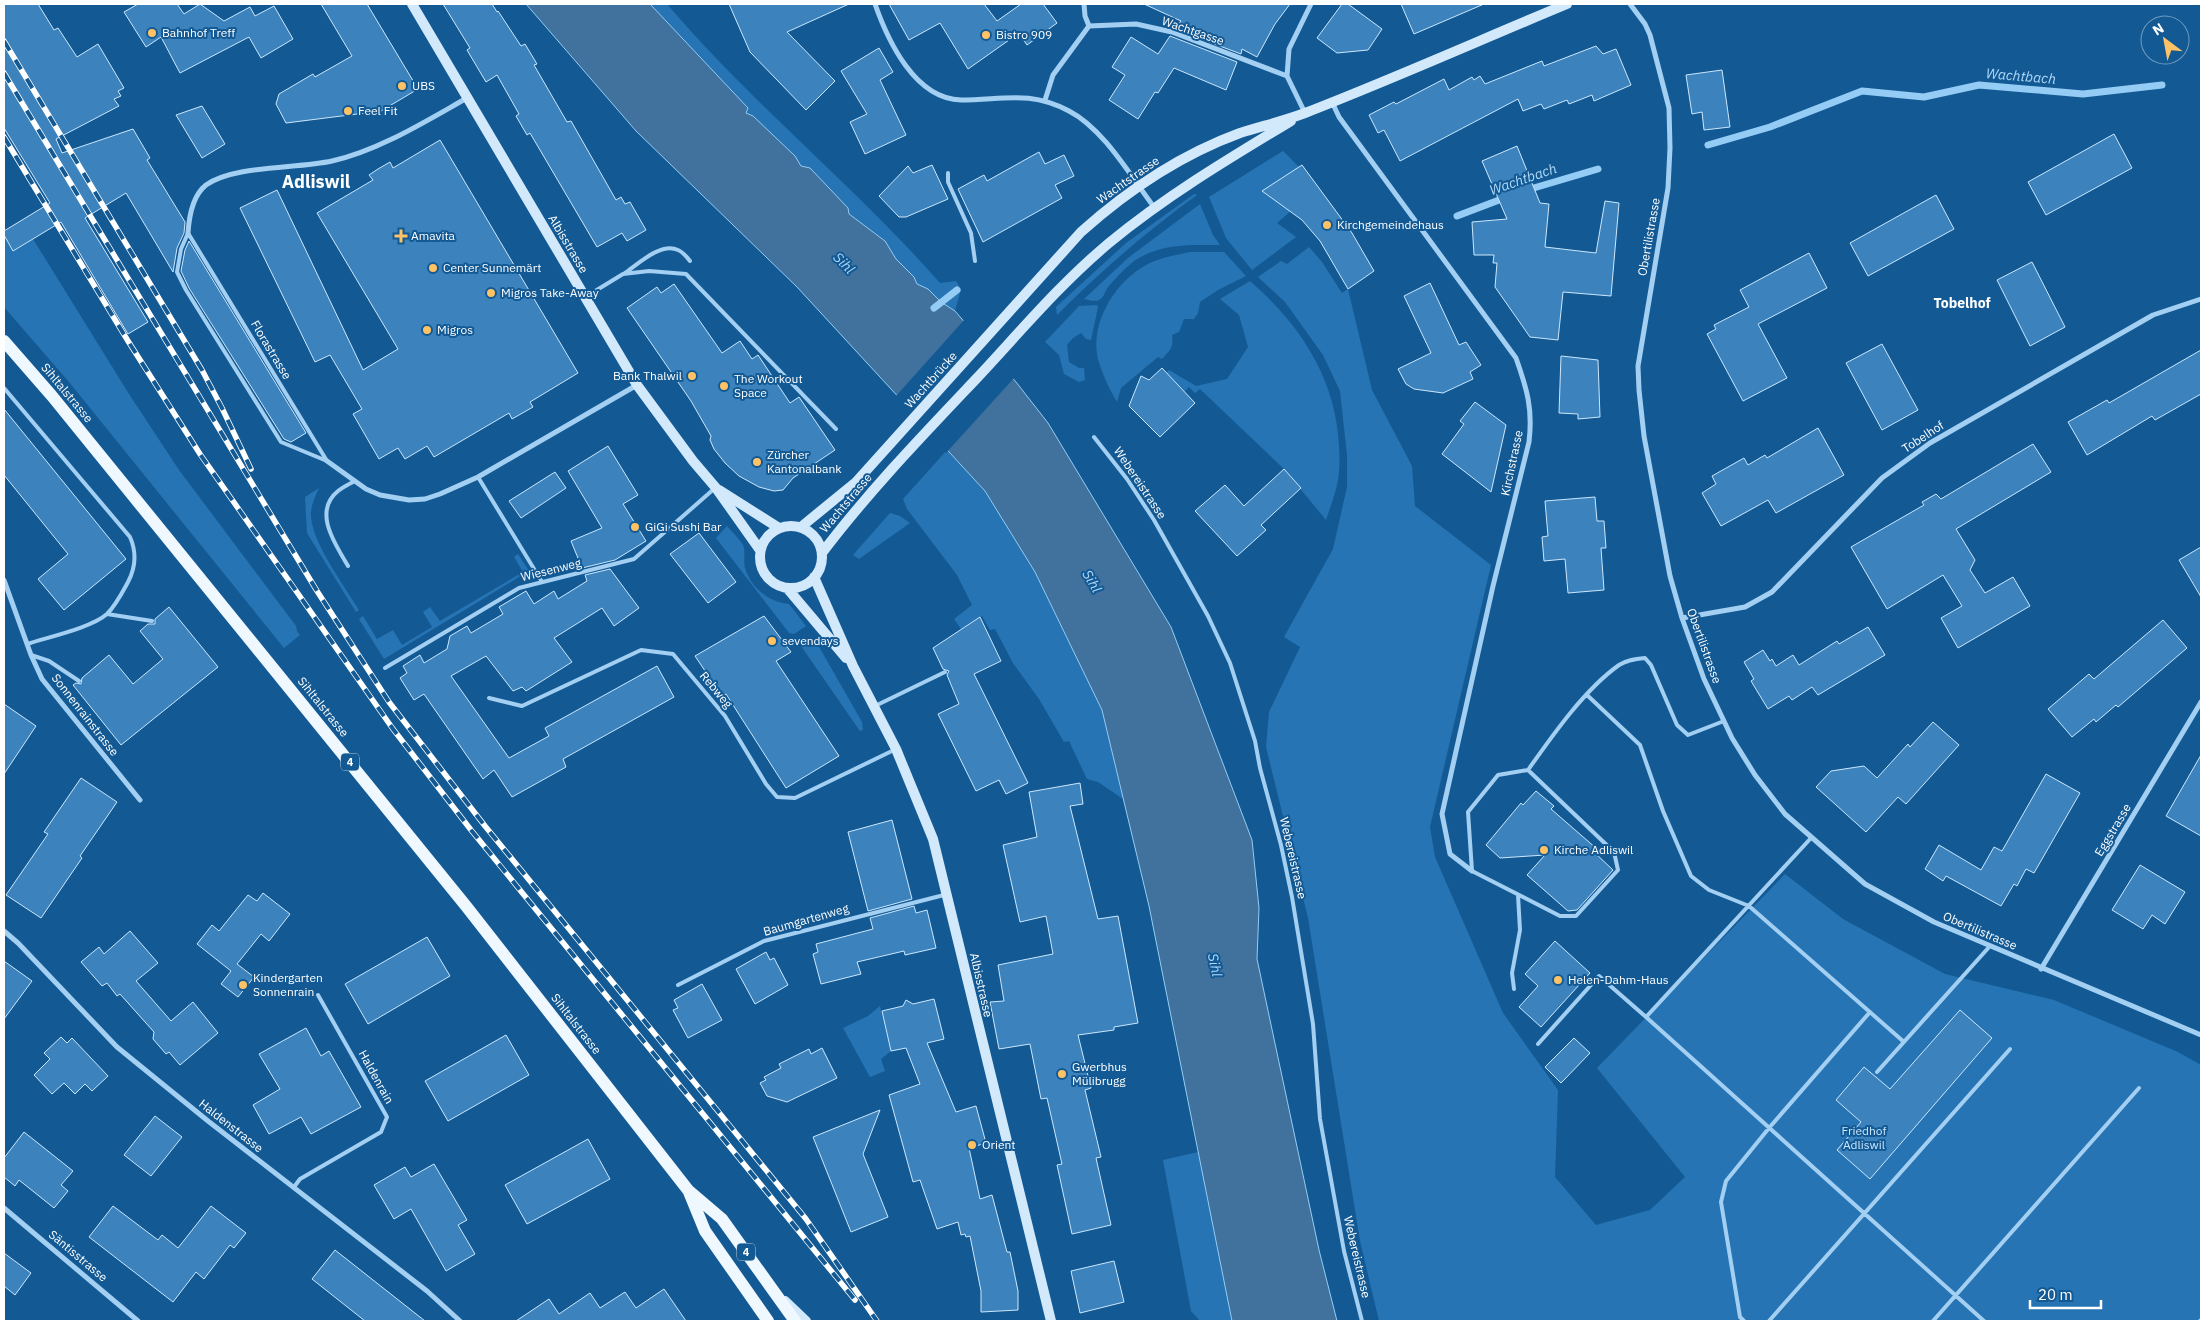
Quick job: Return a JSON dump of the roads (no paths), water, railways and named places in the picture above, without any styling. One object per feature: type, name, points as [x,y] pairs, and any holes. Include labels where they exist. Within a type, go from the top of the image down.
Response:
[{"type":"main road","name":"Albisstrasse","points":[[412,4],[637,385],[716,488],[760,550]]},
{"type":"main road","name":"Wachtstrasse","points":[[1001,321],[1081,232],[1138,185],[1185,157],[1240,133],[1305,113],[1567,4]]},
{"type":"main road","name":"Wachtstrasse","points":[[822,553],[853,512],[891,470],[1039,309],[1085,264],[1154,208],[1195,179],[1305,113]]},
{"type":"main road","name":"Wachtbrücke","points":[[880,456],[1001,321]]},
{"type":"main road","name":"Sihltalstrasse","points":[[4,341],[52,396],[466,906],[688,1190],[722,1219],[795,1321]]},
{"type":"main road","name":"Wachtstrasse","points":[[801,527],[838,498],[880,456]]},
{"type":"main road","name":"Albisstrasse","points":[[716,488],[779,528]]},
{"type":"main road","points":[[786,526],[801,527],[813,535],[822,553],[820,566],[814,577],[802,586],[787,588],[771,582],[760,560],[760,550],[767,536],[786,526]]},
{"type":"main road","name":"Albisstrasse","points":[[814,577],[853,666],[896,749],[933,839],[1051,1321]]},
{"type":"main road","name":"Albisstrasse","points":[[787,588],[853,666]]},
{"type":"main road","name":"Sihltalstrasse","points":[[688,1190],[705,1231],[768,1321]]},
{"type":"main road","points":[[771,1287],[806,1321]]},
{"type":"street","points":[[875,4],[892,44],[916,78],[935,93],[959,100],[1018,96],[1045,100],[1071,112],[1111,148],[1154,208]]},
{"type":"street","points":[[1045,100],[1053,75],[1089,26],[1085,16],[1084,4]]},
{"type":"street","points":[[1305,113],[1287,76],[1289,49],[1312,4]]},
{"type":"street","name":"Obertilistrasse","points":[[1630,4],[1645,24],[1650,35],[1668,108],[1670,148],[1668,188],[1638,366],[1644,436],[1670,576],[1682,618],[1704,679],[1724,721],[1754,775],[1785,814],[1865,884],[1917,914],[2201,1035]]},
{"type":"street","name":"Wachtgasse","points":[[1089,26],[1136,24],[1172,32],[1287,76]]},
{"type":"street","points":[[188,234],[193,204],[198,192],[207,184],[233,174],[333,161],[370,148],[417,126],[467,98]]},
{"type":"street","name":"Kirchstrasse","points":[[1332,101],[1339,118],[1516,358],[1528,390],[1531,420],[1528,442],[1493,586],[1442,814],[1450,854],[1472,872]]},
{"type":"street","name":"Tobelhof","points":[[1682,618],[1745,607],[1772,592],[1882,478],[1930,442],[2154,315],[2201,299]]},
{"type":"street","name":"Florastrasse","points":[[327,461],[355,481],[380,495],[409,500],[440,494],[478,477],[637,385]]},
{"type":"street","name":"Sonnenrainstrasse","points":[[4,580],[27,644],[42,678],[140,800]]},
{"type":"street","name":"Eggstrasse","points":[[2041,968],[2201,702]]},
{"type":"street","name":"Haldenstrasse","points":[[4,931],[117,1046],[208,1121],[427,1291],[460,1321]]},
{"type":"street","name":"Säntisstrasse","points":[[4,1208],[138,1321]]},
{"type":"lane","points":[[948,172],[948,182],[971,233],[975,262]]},
{"type":"lane","points":[[188,234],[180,249],[177,272],[186,290],[281,442],[327,461]]},
{"type":"lane","name":"Florastrasse","points":[[188,234],[327,461]]},
{"type":"lane","points":[[585,297],[657,252],[669,248],[679,250],[690,261]]},
{"type":"lane","points":[[623,274],[649,271],[686,274],[836,429]]},
{"type":"lane","points":[[4,388],[130,537],[134,545],[136,557],[133,573],[120,596],[106,614],[93,622],[27,644]]},
{"type":"lane","name":"Webereistrasse","points":[[1094,437],[1127,479],[1154,520],[1208,616],[1230,663],[1255,741],[1292,897],[1313,1024],[1320,1119],[1344,1251],[1362,1321]]},
{"type":"lane","points":[[478,477],[542,582]]},
{"type":"lane","points":[[348,566],[330,534],[326,520],[328,504],[336,492],[355,481]]},
{"type":"lane","name":"Wiesenweg","points":[[384,668],[519,588],[634,559],[716,488]]},
{"type":"lane","points":[[106,614],[152,621]]},
{"type":"lane","name":"Rebweg","points":[[489,698],[522,706],[641,650],[673,654],[725,716],[766,784],[777,798],[795,798],[896,749]]},
{"type":"lane","points":[[31,654],[49,661],[79,681]]},
{"type":"lane","points":[[1528,770],[1614,852],[1618,870],[1576,916],[1560,916],[1472,872],[1468,812],[1498,775],[1528,770],[1554,732],[1588,695],[1619,665],[1632,659],[1644,658],[1651,665],[1677,725],[1688,735],[1724,721]]},
{"type":"lane","points":[[874,706],[945,672]]},
{"type":"lane","points":[[1588,695],[1640,745],[1663,811],[1692,876],[1709,890],[1749,906],[1904,1042]]},
{"type":"lane","points":[[1646,1017],[1811,838]]},
{"type":"lane","name":"Baumgartenweg","points":[[678,985],[764,942],[947,894]]},
{"type":"lane","points":[[1514,989],[1512,973],[1520,930],[1518,895]]},
{"type":"lane","points":[[1877,1072],[1990,946]]},
{"type":"lane","points":[[1538,1044],[1599,976],[1984,1321]]},
{"type":"lane","name":"Haldenrain","points":[[294,1187],[300,1180],[381,1132],[387,1117],[318,995]]},
{"type":"lane","points":[[1744,1321],[1740,1317],[1721,1202],[1726,1181],[1769,1128],[1870,1012]]},
{"type":"lane","points":[[1769,1321],[2010,1048]]},
{"type":"lane","points":[[1933,1321],[2139,1088]]},
{"type":"water","name":"Sihl","points":[[526,4],[650,4],[748,108],[746,113],[753,116],[795,156],[801,166],[810,168],[848,208],[849,214],[885,241],[896,259],[914,277],[917,284],[928,289],[941,302],[955,311],[1016,382],[1048,423],[1171,627],[1252,840],[1259,908],[1257,959],[1319,1250],[1337,1321],[1232,1321],[1149,906],[1102,710],[1035,572],[985,491],[797,287],[636,131]]},
{"type":"waterway","name":"Wachtbach","points":[[1708,145],[1770,127],[1862,91],[1924,97],[1979,85],[2083,94],[2162,85]]},
{"type":"waterway","name":"Wachtbach","points":[[1527,190],[1598,169]]},
{"type":"waterway","name":"Wachtbach","points":[[1457,216],[1507,197]]},
{"type":"waterway","name":"Wachtbach","points":[[934,308],[957,290]]},
{"type":"railway","points":[[4,41],[202,370],[251,469]]},
{"type":"railway","points":[[4,73],[317,591],[389,702],[485,826],[806,1219],[877,1321]]},
{"type":"railway","points":[[4,137],[128,341],[200,454],[393,729],[471,830],[855,1300]]},
{"type":"place","name":"Bahnhof Treff","points":[[152,33]]},
{"type":"place","name":"Bistro 909","points":[[986,35]]},
{"type":"place","name":"UBS","points":[[402,86]]},
{"type":"place","name":"Feel Fit","points":[[348,111]]},
{"type":"place","name":"Kirchgemeindehaus","points":[[1327,225]]},
{"type":"place","name":"Amavita","points":[[401,236]]},
{"type":"place","name":"Center Sunnemärt","points":[[433,268]]},
{"type":"place","name":"Migros Take-Away","points":[[491,293]]},
{"type":"place","name":"Migros","points":[[427,330]]},
{"type":"place","name":"Bank Thalwil","points":[[692,376]]},
{"type":"place","name":"The Workout Space","points":[[724,386]]},
{"type":"place","name":"Zürcher Kantonalbank","points":[[757,462]]},
{"type":"place","name":"GiGi Sushi Bar","points":[[635,527]]},
{"type":"place","name":"sevendays","points":[[772,641]]},
{"type":"place","name":"Kirche Adliswil","points":[[1544,850]]},
{"type":"place","name":"Helen-Dahm-Haus","points":[[1558,980]]},
{"type":"place","name":"Kindergarten Sonnenrain","points":[[243,985]]},
{"type":"place","name":"Gwerbhus Mülibrugg","points":[[1062,1074]]},
{"type":"place","name":"Orient","points":[[972,1145]]},
{"type":"district","name":"Adliswil","points":[[316,182]]},
{"type":"district","name":"Tobelhof","points":[[1962,303]]},
{"type":"park label","name":"Friedhof Adliswil","points":[[1864,1138]]}]
